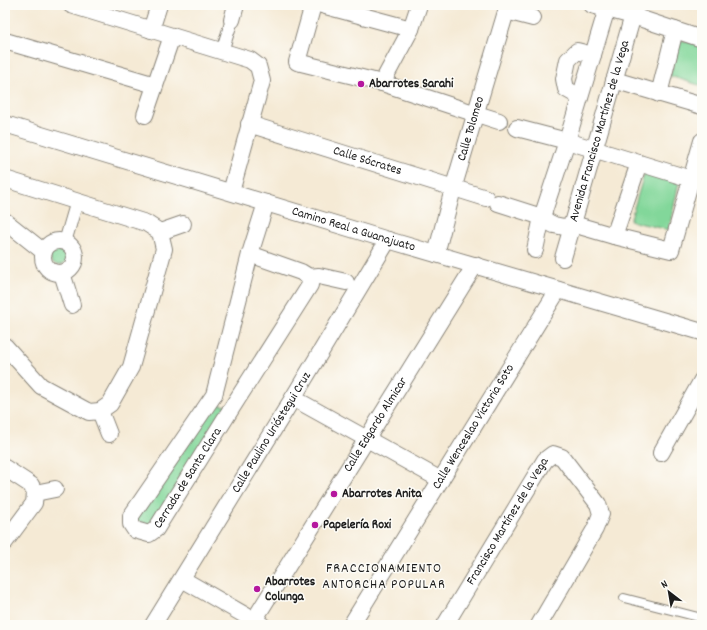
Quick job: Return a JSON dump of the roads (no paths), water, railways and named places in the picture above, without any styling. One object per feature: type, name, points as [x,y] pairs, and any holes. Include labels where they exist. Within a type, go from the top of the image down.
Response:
[{"type":"street","points":[[151,30],[159,5]]},
{"type":"street","points":[[312,5],[297,62],[382,83],[500,121]]},
{"type":"street","points":[[322,5],[411,29]]},
{"type":"street","points":[[382,83],[411,29],[418,5]]},
{"type":"street","points":[[78,6],[250,60],[258,66],[262,81],[231,192]]},
{"type":"street","points":[[535,250],[542,217],[593,55],[602,6],[634,11],[675,30],[702,39]]},
{"type":"street","points":[[507,8],[533,18]]},
{"type":"street","name":"Calle Tolomeo","points":[[436,254],[453,188],[507,8]]},
{"type":"street","name":"Avenida Francisco Martínez de la Vega","points":[[563,258],[634,11]]},
{"type":"street","points":[[222,52],[234,12]]},
{"type":"street","points":[[659,94],[675,30]]},
{"type":"street","points":[[145,115],[172,36]]},
{"type":"street","points":[[5,41],[155,85]]},
{"type":"street","points":[[580,97],[566,89],[564,79],[568,60],[577,51],[593,55]]},
{"type":"street","points":[[614,80],[702,106]]},
{"type":"street","name":"Camino Real a Guanajuato","points":[[5,124],[388,240],[702,332]]},
{"type":"street","name":"Calle Sócrates","points":[[249,124],[542,217],[554,225],[564,227],[573,224],[671,250],[691,179]]},
{"type":"street","points":[[517,128],[567,141],[691,179],[702,141]]},
{"type":"street","points":[[614,236],[639,163]]},
{"type":"street","points":[[5,179],[146,223],[160,232],[164,248],[131,367],[110,404],[100,411],[88,412],[41,386],[5,346]]},
{"type":"street","points":[[65,242],[77,201]]},
{"type":"street","name":"Cerrada de Santa Clara","points":[[266,203],[250,254],[214,395],[132,516],[131,524],[135,530],[149,534],[156,529],[310,285],[309,277]]},
{"type":"street","points":[[5,221],[44,252]]},
{"type":"street","points":[[160,232],[183,224]]},
{"type":"street","name":"Calle Paulino Urióstegui Cruz","points":[[153,625],[293,398],[388,240]]},
{"type":"street","points":[[55,241],[65,242],[70,244],[75,252],[75,263],[67,272],[56,273],[47,268],[44,263],[44,252],[46,247],[55,241]]},
{"type":"street","points":[[250,254],[301,272],[309,277],[319,276],[346,282]]},
{"type":"street","name":"Calle Edgardo Almicar","points":[[255,623],[367,438],[475,265]]},
{"type":"street","points":[[62,273],[72,305]]},
{"type":"street","name":"Calle Wenceslao Victoria Soto","points":[[351,625],[558,290]]},
{"type":"street","points":[[661,453],[702,380]]},
{"type":"street","points":[[214,395],[233,406]]},
{"type":"street","points":[[293,398],[441,480]]},
{"type":"street","points":[[100,411],[109,434]]},
{"type":"street","name":"Francisco Martínez de la Vega","points":[[445,625],[545,460],[553,454],[562,457],[598,504],[601,514],[595,529],[540,625]]},
{"type":"street","points":[[5,468],[31,485],[34,493],[34,503],[5,542]]},
{"type":"street","points":[[34,493],[55,489]]},
{"type":"street","points":[[182,579],[255,623]]},
{"type":"lane","points":[[624,598],[702,618]]},
{"type":"place","name":"Abarrotes Sarahi","points":[[361,84]]},
{"type":"place","name":"Abarrotes Anita","points":[[334,494]]},
{"type":"place","name":"Papelería Roxi","points":[[315,525]]},
{"type":"place","name":"Abarrotes Colunga","points":[[257,589]]},
{"type":"district","name":"FRACCIONAMIENTO ANTORCHA POPULAR","points":[[384,578]]}]
